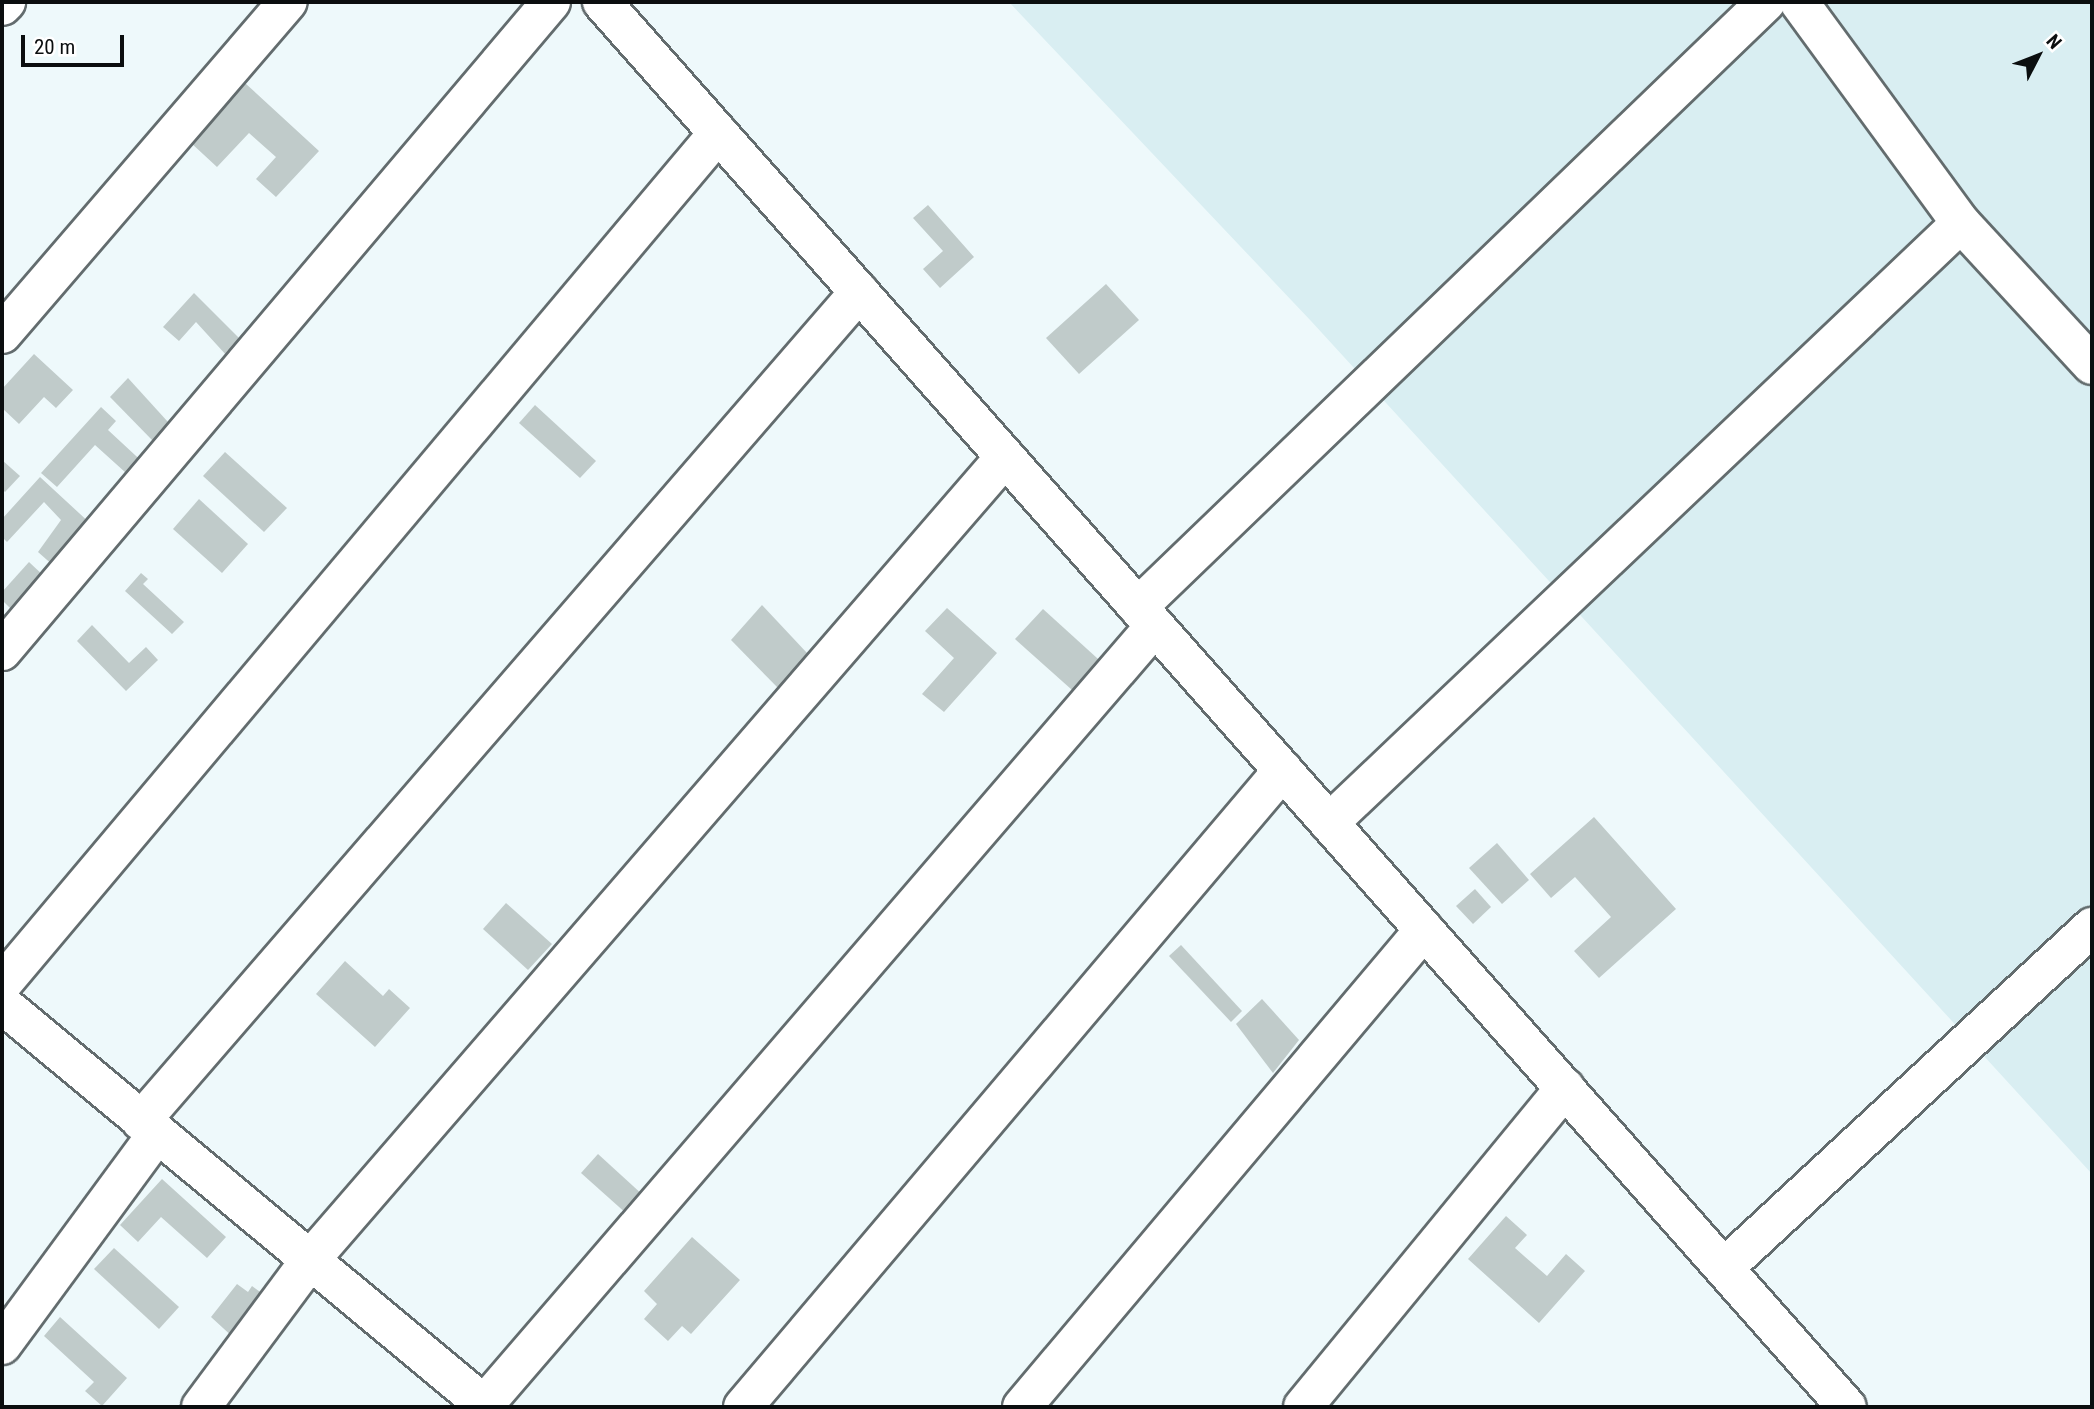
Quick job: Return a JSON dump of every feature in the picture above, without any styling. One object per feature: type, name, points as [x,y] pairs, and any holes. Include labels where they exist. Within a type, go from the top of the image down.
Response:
[{"type":"street","points":[[2,6],[6,2]]},
{"type":"street","points":[[2,334],[288,2]]},
{"type":"street","points":[[2,650],[551,2]]},
{"type":"street","points":[[602,2],[1847,1407]]},
{"type":"street","points":[[2,1004],[485,1406],[1146,617],[1766,2]]},
{"type":"street","points":[[1799,2],[1961,223],[2092,365]]},
{"type":"street","points":[[2,984],[718,133]]},
{"type":"street","points":[[1329,823],[1961,223]]},
{"type":"street","points":[[2,1345],[149,1128],[859,292]]},
{"type":"street","points":[[201,1407],[310,1260],[1005,457]]},
{"type":"street","points":[[743,1407],[1283,771]]},
{"type":"street","points":[[1724,1268],[2092,927]]},
{"type":"street","points":[[1022,1407],[1424,930]]},
{"type":"street","points":[[1303,1407],[1565,1088]]},
{"type":"shaded area","points":[[1009,2],[2092,2],[2092,1174],[1311,321]]},
{"type":"building","points":[[245,83],[319,151],[276,197],[256,179],[276,157],[249,133],[217,167],[190,142]]},
{"type":"building","points":[[928,205],[974,257],[940,288],[923,269],[943,251],[913,218]]},
{"type":"building","points":[[1106,284],[1139,320],[1079,374],[1046,338]]},
{"type":"building","points":[[194,293],[239,338],[227,356],[196,322],[179,341],[163,327]]},
{"type":"building","points":[[34,354],[73,390],[56,408],[44,397],[19,424],[2,408],[2,389]]},
{"type":"building","points":[[128,378],[168,422],[153,441],[110,397]]},
{"type":"building","points":[[535,405],[596,461],[580,478],[519,423]]},
{"type":"building","points":[[101,407],[116,421],[108,430],[149,468],[136,482],[95,445],[57,487],[41,473]]},
{"type":"building","points":[[225,452],[287,508],[264,532],[203,476]]},
{"type":"building","points":[[2,460],[20,476],[5,492],[2,489]]},
{"type":"building","points":[[40,477],[92,525],[55,567],[38,552],[61,520],[44,502],[7,542],[2,537],[2,519]]},
{"type":"building","points":[[199,499],[248,544],[222,573],[173,529]]},
{"type":"building","points":[[29,562],[45,577],[14,612],[2,600],[2,592]]},
{"type":"building","points":[[141,573],[148,579],[143,584],[184,622],[172,634],[125,591]]},
{"type":"building","points":[[762,605],[807,653],[779,689],[731,640]]},
{"type":"building","points":[[947,608],[997,653],[944,712],[922,694],[954,658],[925,631]]},
{"type":"building","points":[[1043,609],[1108,668],[1081,698],[1015,639]]},
{"type":"building","points":[[92,625],[129,663],[146,647],[158,660],[126,691],[77,641]]},
{"type":"building","points":[[1594,817],[1676,909],[1599,978],[1574,951],[1611,917],[1575,877],[1551,898],[1530,874]]},
{"type":"building","points":[[1497,843],[1529,880],[1502,904],[1469,868]]},
{"type":"building","points":[[1475,889],[1491,907],[1473,924],[1456,906]]},
{"type":"building","points":[[506,903],[552,944],[528,970],[483,929]]},
{"type":"building","points":[[1181,945],[1242,1011],[1231,1022],[1169,956]]},
{"type":"building","points":[[345,961],[383,996],[389,989],[410,1008],[375,1047],[316,994]]},
{"type":"building","points":[[1262,999],[1299,1040],[1273,1073],[1236,1024]]},
{"type":"building","points":[[598,1154],[644,1196],[628,1215],[581,1173]]},
{"type":"building","points":[[162,1179],[226,1237],[207,1258],[161,1217],[138,1242],[120,1225]]},
{"type":"building","points":[[1506,1216],[1527,1235],[1515,1248],[1547,1276],[1566,1254],[1585,1271],[1539,1323],[1468,1259]]},
{"type":"building","points":[[692,1237],[740,1280],[691,1334],[682,1326],[668,1341],[644,1319],[657,1304],[644,1291]]},
{"type":"building","points":[[114,1248],[179,1307],[159,1329],[94,1269]]},
{"type":"building","points":[[237,1284],[248,1292],[252,1286],[267,1297],[235,1339],[211,1317]]},
{"type":"building","points":[[60,1317],[127,1378],[102,1406],[85,1391],[94,1382],[44,1336]]}]
